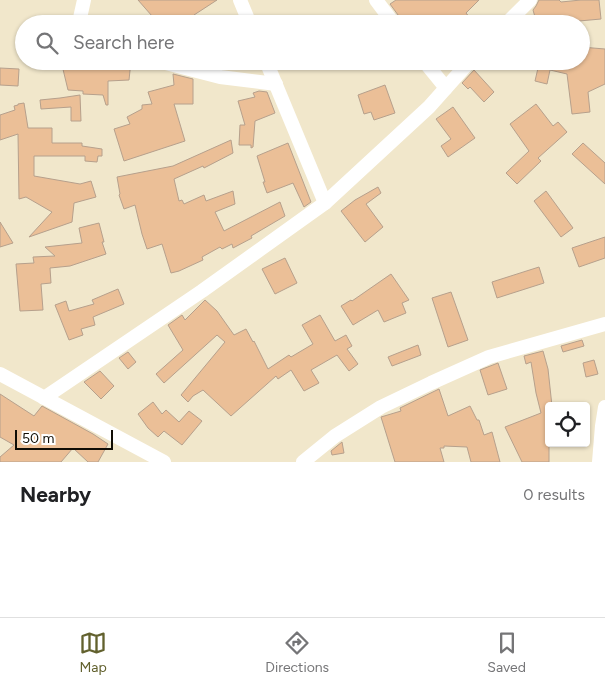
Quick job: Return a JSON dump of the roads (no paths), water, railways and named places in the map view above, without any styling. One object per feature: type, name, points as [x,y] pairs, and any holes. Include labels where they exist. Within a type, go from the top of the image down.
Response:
[{"type":"street","points":[[81,15],[84,0]]},
{"type":"street","points":[[240,0],[246,15]]},
{"type":"street","points":[[376,0],[387,15]]},
{"type":"street","points":[[515,15],[530,0]]},
{"type":"street","points":[[193,70],[220,77],[276,84]]},
{"type":"street","points":[[270,70],[325,203]]},
{"type":"street","points":[[431,70],[446,88]]},
{"type":"street","points":[[44,398],[325,203],[429,107],[462,70]]},
{"type":"street","points":[[303,462],[335,436],[380,407],[431,383],[489,357],[605,324]]},
{"type":"street","points":[[0,374],[164,462]]},
{"type":"street","points":[[599,462],[605,407]]}]
